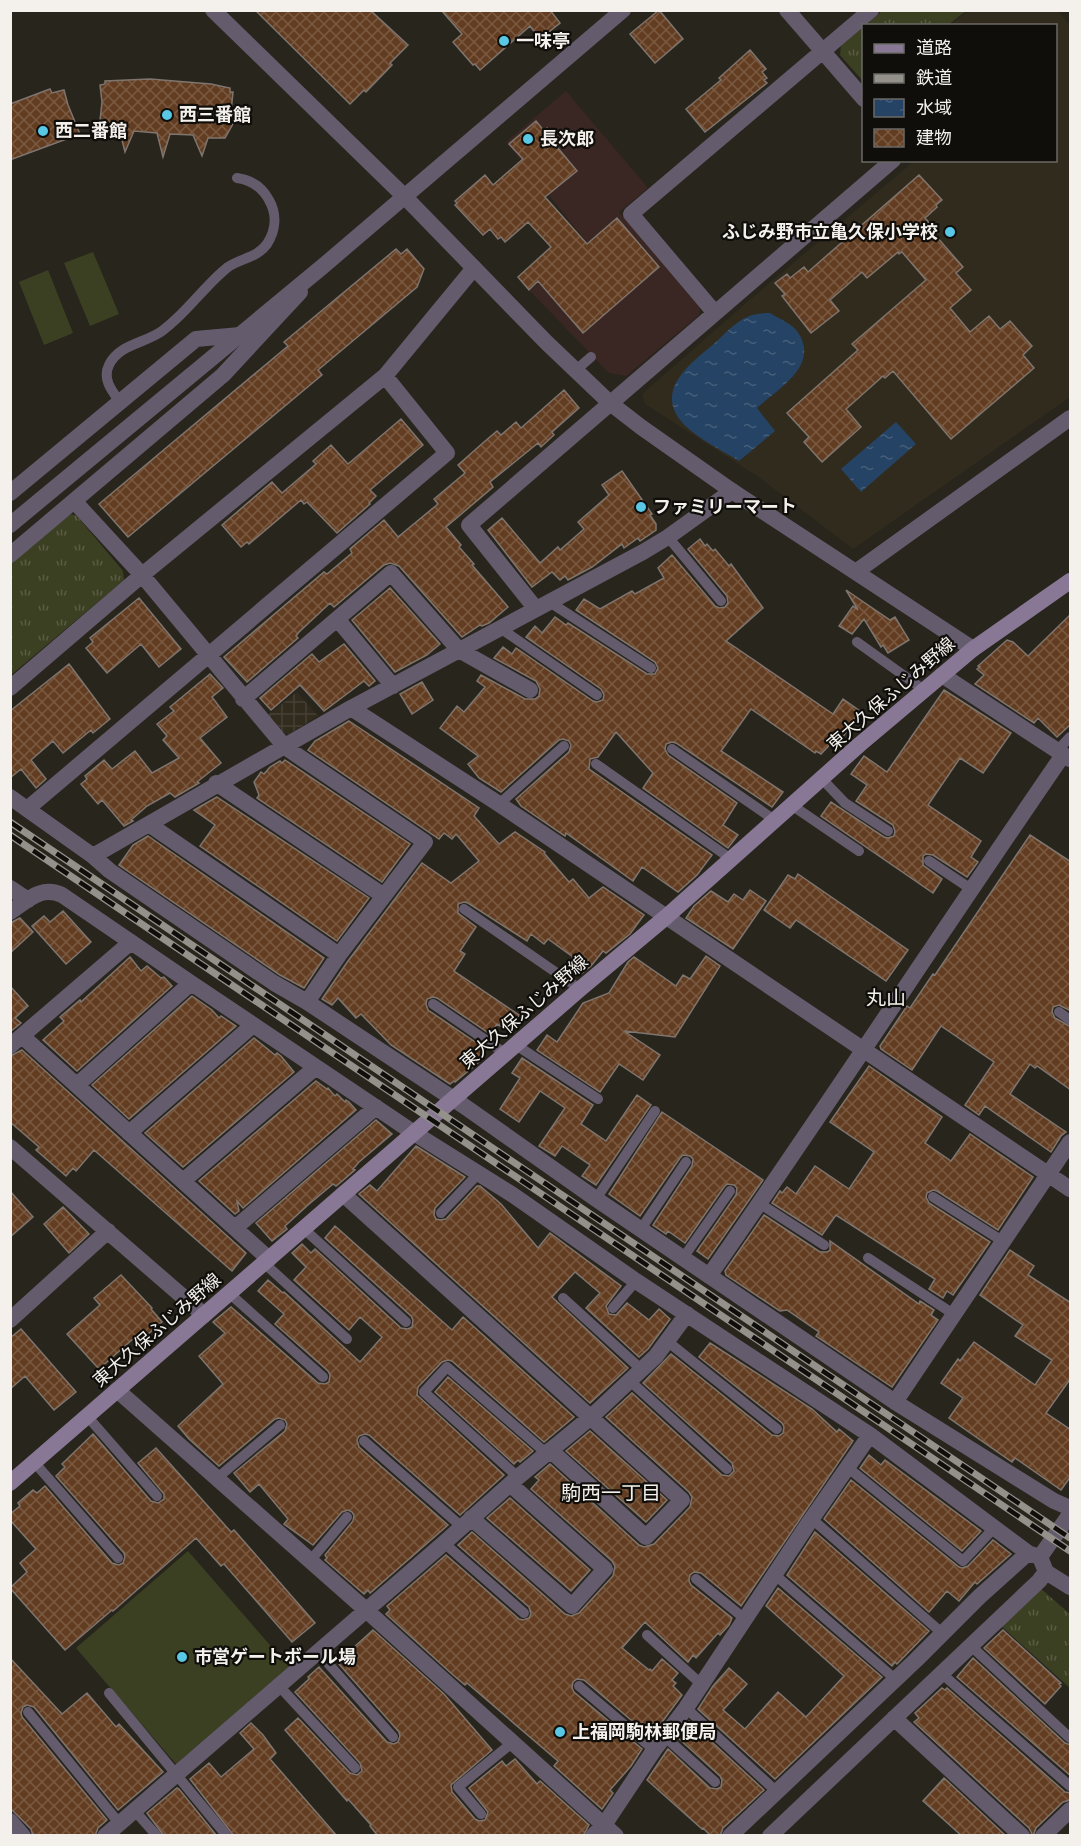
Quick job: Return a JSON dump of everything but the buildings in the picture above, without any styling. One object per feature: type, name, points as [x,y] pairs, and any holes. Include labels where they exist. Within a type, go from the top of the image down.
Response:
[{"type":"main road","name":"東大久保ふじみ野線","points":[[10,1483],[666,917],[859,745],[973,649],[1071,581]]},
{"type":"street","points":[[213,10],[404,196],[610,403],[732,491],[973,649]]},
{"type":"street","points":[[10,525],[322,267],[623,10]]},
{"type":"street","points":[[787,10],[862,97]]},
{"type":"street","points":[[715,313],[681,280],[631,214],[870,10]]},
{"type":"street","points":[[542,605],[468,525],[891,162]]},
{"type":"street","points":[[10,555],[223,375],[322,267]]},
{"type":"street","points":[[10,688],[385,376],[474,268]]},
{"type":"street","points":[[10,493],[196,339],[240,335]]},
{"type":"street","points":[[27,809],[447,453],[385,376]]},
{"type":"street","points":[[857,571],[1071,418]]},
{"type":"street","points":[[93,856],[150,825],[216,783],[285,747],[351,708],[643,552],[732,491]]},
{"type":"street","points":[[75,502],[142,576],[285,747],[425,842],[339,955],[307,1002]]},
{"type":"street","points":[[243,699],[391,573],[459,650],[530,690]]},
{"type":"street","points":[[338,620],[393,686]]},
{"type":"street","points":[[709,1276],[1064,755],[942,675]]},
{"type":"street","points":[[351,708],[499,804],[1071,1189]]},
{"type":"street","points":[[216,783],[384,896]]},
{"type":"street","points":[[10,797],[93,856],[110,871],[274,983],[307,1002],[454,1099],[596,1199],[895,1402],[1068,1505],[1038,1561],[979,1597],[730,1836]]},
{"type":"street","points":[[150,825],[339,955]]},
{"type":"street","points":[[10,888],[28,900]]},
{"type":"street","points":[[10,912],[42,892],[56,892],[414,1133],[479,1173],[636,1281],[870,1435],[1071,1587]]},
{"type":"street","points":[[131,942],[16,1041],[77,1085],[235,1228],[266,1261]]},
{"type":"street","points":[[77,1085],[191,983]]},
{"type":"street","points":[[129,1132],[253,1025]]},
{"type":"street","points":[[183,1180],[316,1067]]},
{"type":"street","points":[[235,1228],[376,1107]]},
{"type":"street","points":[[895,1402],[1071,1142]]},
{"type":"street","points":[[14,1156],[108,1231],[204,1315]]},
{"type":"street","points":[[343,1194],[682,1500],[646,1537],[548,1452]]},
{"type":"street","points":[[10,1320],[108,1231]]},
{"type":"street","points":[[105,1836],[514,1480],[591,1417],[656,1356],[687,1314]]},
{"type":"street","points":[[117,1390],[366,1610],[512,1743],[604,1832],[659,1743],[686,1708],[774,1574],[870,1435]]},
{"type":"street","points":[[466,1523],[572,1606],[605,1569],[514,1480]]},
{"type":"street","points":[[770,1836],[1039,1581],[1038,1561]]},
{"type":"street","points":[[894,1718],[1022,1836]]},
{"type":"street","points":[[1043,1836],[1071,1810]]},
{"type":"street","points":[[10,1821],[23,1836]]},
{"type":"lane","points":[[120,402],[110,388],[106,377],[108,366],[114,357],[126,348],[163,331],[231,266],[257,254],[267,244],[274,222],[274,210],[264,190],[258,185],[237,178]]},
{"type":"lane","points":[[576,370],[591,357]]},
{"type":"lane","points":[[668,537],[721,600]]},
{"type":"lane","points":[[542,605],[651,668]]},
{"type":"lane","points":[[500,628],[597,695]]},
{"type":"lane","points":[[857,642],[924,690]]},
{"type":"lane","points":[[1064,755],[1071,737]]},
{"type":"lane","points":[[499,804],[564,746]]},
{"type":"lane","points":[[672,749],[776,821]]},
{"type":"lane","points":[[596,764],[731,859]]},
{"type":"lane","points":[[822,779],[845,803],[888,831]]},
{"type":"lane","points":[[793,806],[860,851]]},
{"type":"lane","points":[[929,861],[971,889]]},
{"type":"lane","points":[[464,909],[580,989]]},
{"type":"lane","points":[[433,1004],[598,1099]]},
{"type":"lane","points":[[1059,1012],[1071,1020]]},
{"type":"lane","points":[[596,1199],[655,1111]]},
{"type":"lane","points":[[641,1229],[686,1162]]},
{"type":"lane","points":[[441,1213],[479,1173]]},
{"type":"lane","points":[[683,1258],[730,1191]]},
{"type":"lane","points":[[933,1197],[1004,1242]]},
{"type":"lane","points":[[759,1203],[824,1245]]},
{"type":"lane","points":[[304,1228],[406,1322]]},
{"type":"lane","points":[[868,1258],[955,1315]]},
{"type":"lane","points":[[266,1261],[347,1339]]},
{"type":"lane","points":[[613,1308],[636,1281]]},
{"type":"lane","points":[[229,1293],[323,1377]]},
{"type":"lane","points":[[563,1298],[727,1469]]},
{"type":"lane","points":[[667,1341],[777,1429]]},
{"type":"lane","points":[[514,1480],[424,1392],[447,1366],[548,1452]]},
{"type":"lane","points":[[87,1416],[158,1496]]},
{"type":"lane","points":[[216,1479],[280,1425]]},
{"type":"lane","points":[[364,1441],[466,1523]]},
{"type":"lane","points":[[34,1462],[118,1558]]},
{"type":"lane","points":[[847,1467],[963,1561],[994,1528]]},
{"type":"lane","points":[[310,1561],[347,1517]]},
{"type":"lane","points":[[812,1519],[942,1633]]},
{"type":"lane","points":[[444,1543],[524,1613]]},
{"type":"lane","points":[[774,1574],[895,1679]]},
{"type":"lane","points":[[696,1579],[745,1618]]},
{"type":"lane","points":[[647,1635],[701,1684]]},
{"type":"lane","points":[[971,1646],[1071,1737]]},
{"type":"lane","points":[[318,1652],[393,1737]]},
{"type":"lane","points":[[941,1673],[1071,1786]]},
{"type":"lane","points":[[279,1686],[355,1768]]},
{"type":"lane","points":[[579,1686],[715,1782]]},
{"type":"lane","points":[[109,1693],[227,1836]]},
{"type":"lane","points":[[686,1708],[776,1791]]},
{"type":"lane","points":[[28,1712],[119,1823]]},
{"type":"lane","points":[[481,1814],[458,1787],[512,1743]]},
{"type":"lane","points":[[134,1810],[157,1836]]},
{"type":"shaded area","name":"ふじみ野市立亀久保小学校","points":[[968,11],[1058,11],[1070,25],[1070,397],[853,549],[760,478],[645,404],[642,394],[913,162],[1057,162],[1057,24],[951,24]]},
{"type":"shaded area","points":[[566,91],[648,188],[619,212],[700,308],[699,315],[626,376],[609,373],[530,291],[585,240],[506,142]]},
{"type":"shaded area","points":[[297,692],[318,716],[289,734],[281,733],[268,715]]},
{"type":"green space","points":[[882,11],[966,11],[949,24],[867,24]]},
{"type":"green space","points":[[862,28],[862,80],[840,55],[841,46]]},
{"type":"green space","points":[[93,252],[119,314],[90,326],[64,263]]},
{"type":"green space","points":[[48,270],[73,333],[44,345],[19,282]]},
{"type":"green space","points":[[68,514],[76,515],[123,571],[124,580],[11,675],[11,563]]},
{"type":"green space","name":"市営ゲートボール場","points":[[188,1551],[289,1667],[176,1764],[76,1648]]},
{"type":"green space","points":[[1040,1588],[1070,1614],[1070,1688],[1001,1626]]},
{"type":"water","points":[[770,313],[795,328],[803,343],[804,355],[794,375],[757,408],[775,431],[739,461],[704,440],[681,421],[672,403],[673,393],[676,383],[690,365],[732,327],[750,316]]},
{"type":"water","points":[[896,422],[916,444],[861,492],[841,469]]},
{"type":"railway","points":[[10,822],[1070,1538]]},
{"type":"railway","points":[[10,835],[1070,1551]]},
{"type":"place","name":"一味亭","points":[[504,41]]},
{"type":"place","name":"西三番館","points":[[167,115]]},
{"type":"place","name":"西二番館","points":[[43,131]]},
{"type":"place","name":"長次郎","points":[[528,139]]},
{"type":"place","name":"ふじみ野市立亀久保小学校","points":[[950,232]]},
{"type":"place","name":"ファミリーマート","points":[[641,507]]},
{"type":"place","name":"市営ゲートボール場","points":[[182,1657]]},
{"type":"place","name":"上福岡駒林郵便局","points":[[560,1732]]},
{"type":"district","name":"丸山","points":[[886,998]]},
{"type":"district","name":"駒西一丁目","points":[[611,1493]]}]
